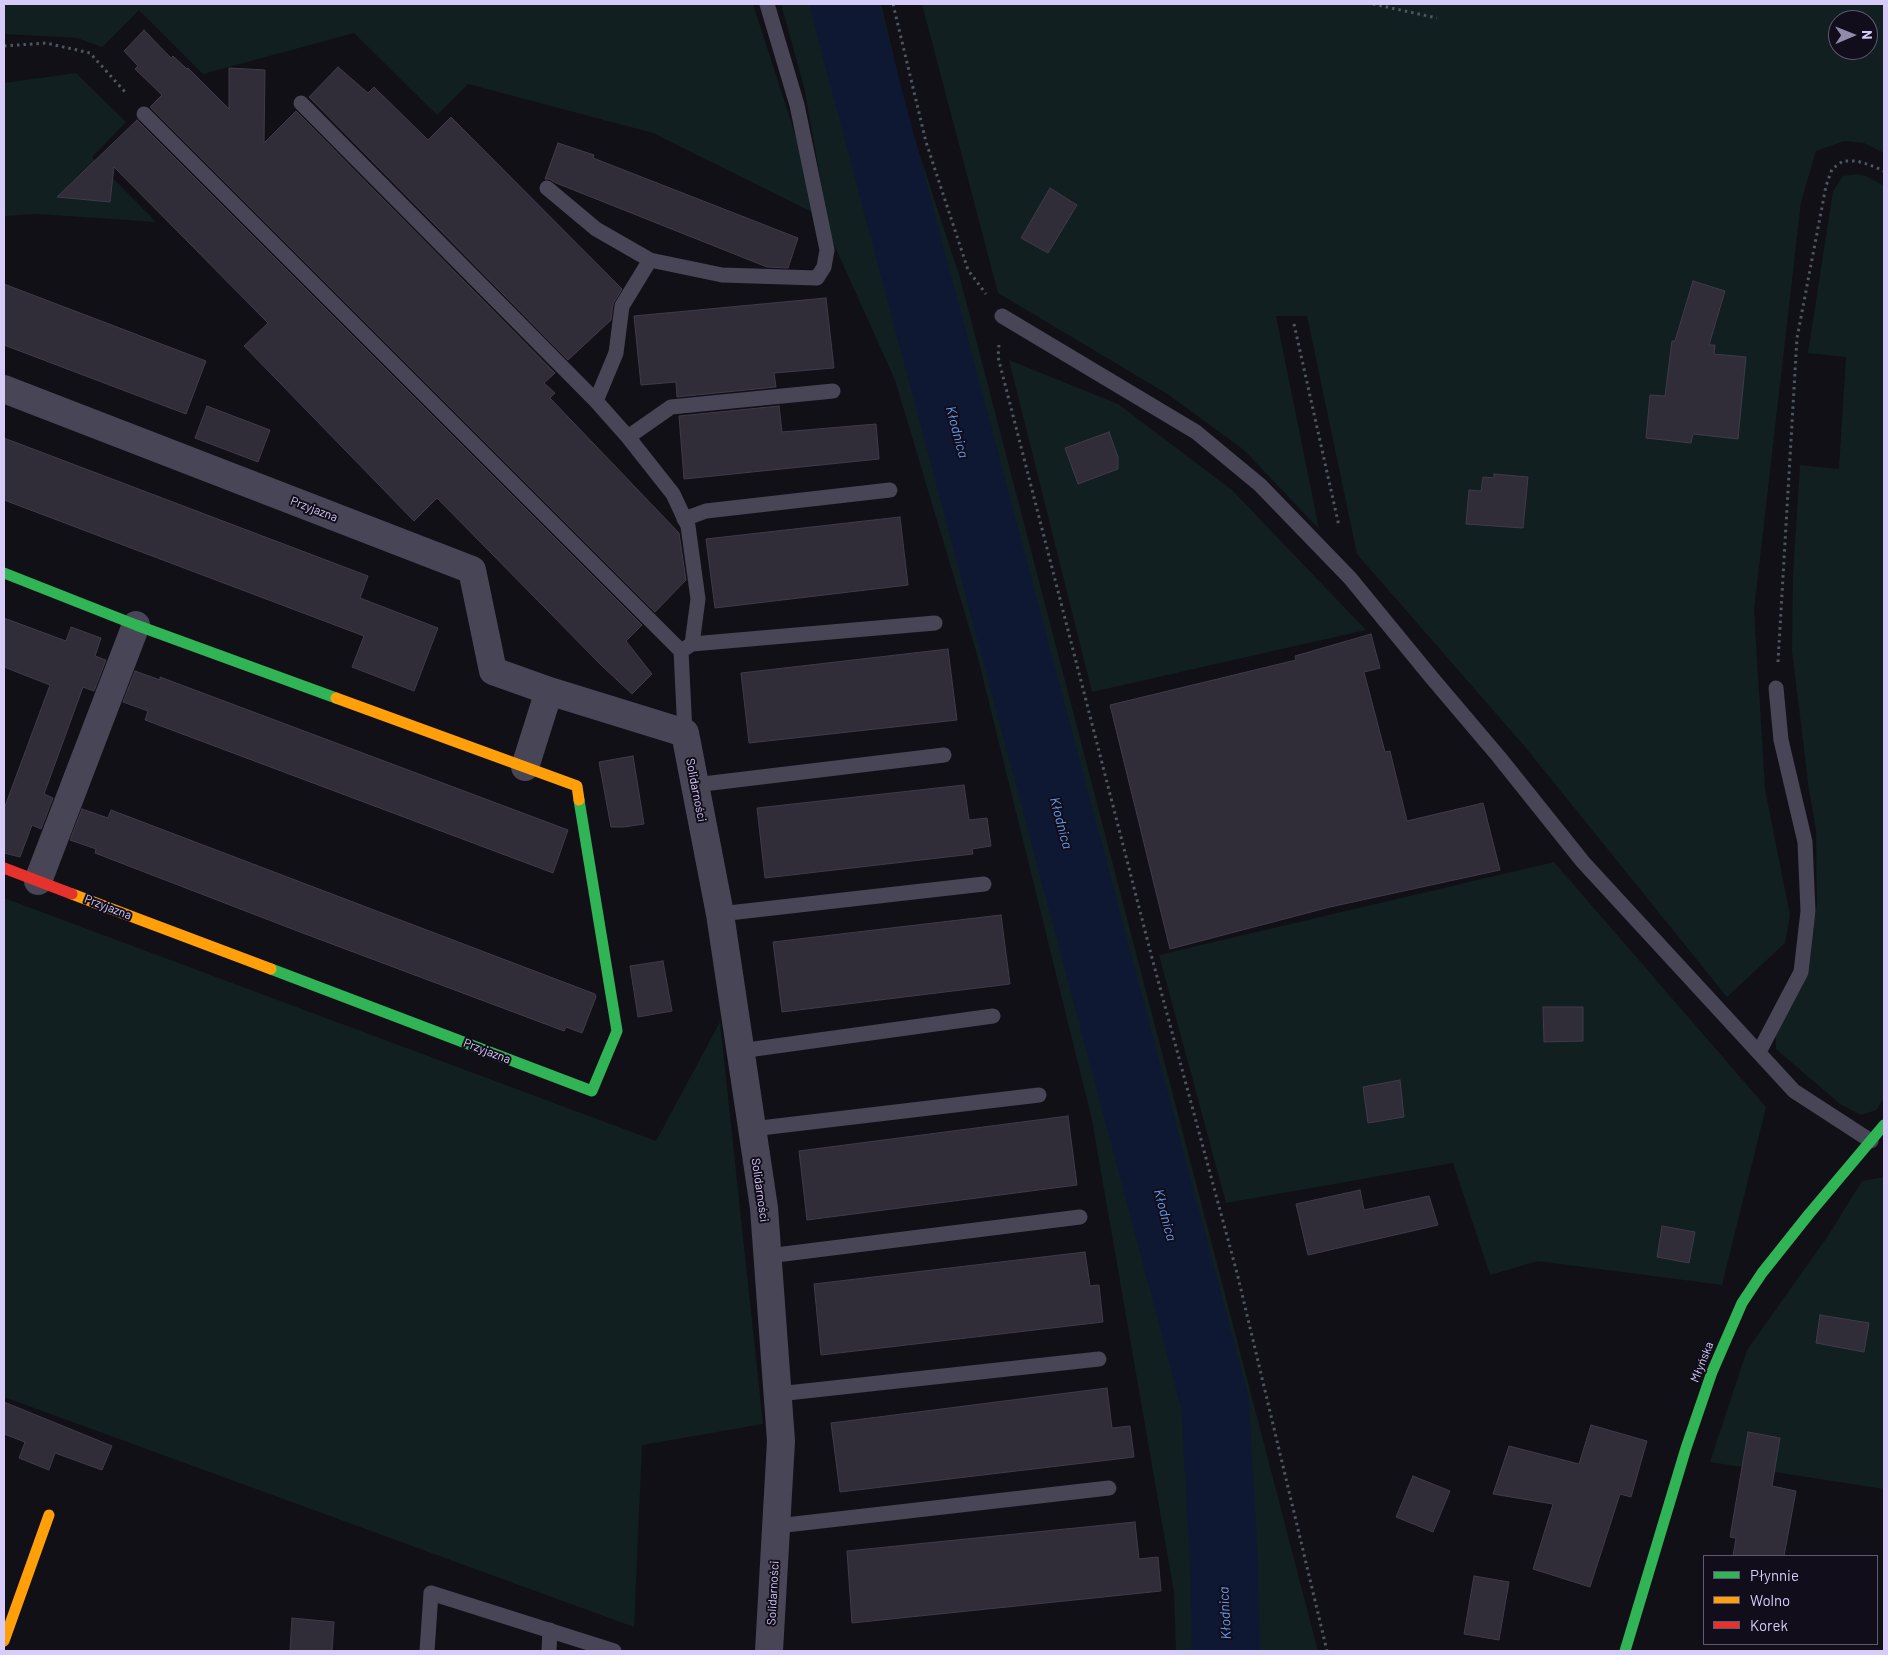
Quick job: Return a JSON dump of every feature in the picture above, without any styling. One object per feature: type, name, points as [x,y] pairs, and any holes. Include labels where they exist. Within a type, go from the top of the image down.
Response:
[{"type":"street","name":"Przyjazna","points":[[4,389],[472,570],[493,671],[549,691],[685,733]]},
{"type":"street","name":"Przyjazna","points":[[4,573],[136,625],[577,786],[617,1031],[592,1091],[4,868]]},
{"type":"street","points":[[38,881],[136,625]]},
{"type":"street","points":[[526,768],[549,691]]},
{"type":"street","name":"Solidarności","points":[[685,733],[720,914],[764,1208],[782,1441],[769,1651]]},
{"type":"street","name":"Młyńska","points":[[1624,1651],[1712,1372],[1742,1304],[1762,1272],[1808,1214],[1880,1138]]},
{"type":"street","points":[[4,1641],[49,1516]]},
{"type":"lane","points":[[547,188],[596,229],[650,260],[722,275],[817,278],[824,267],[827,250],[797,105],[767,4]]},
{"type":"lane","points":[[301,103],[596,401],[628,437],[673,494],[688,526],[698,599],[687,647],[685,733]]},
{"type":"lane","points":[[144,114],[687,647],[936,623]]},
{"type":"lane","points":[[596,401],[616,353],[622,306],[650,260]]},
{"type":"lane","points":[[1002,316],[1196,432],[1260,485],[1350,578],[1499,757],[1583,862],[1794,1091],[1880,1138]]},
{"type":"lane","points":[[628,437],[671,407],[834,391]]},
{"type":"lane","points":[[684,519],[706,511],[890,490]]},
{"type":"lane","points":[[1759,1052],[1801,972],[1808,911],[1804,842],[1781,740],[1776,688]]},
{"type":"lane","points":[[695,785],[944,755]]},
{"type":"lane","points":[[720,914],[984,884]]},
{"type":"lane","points":[[740,1051],[993,1016]]},
{"type":"lane","points":[[752,1129],[1039,1095]]},
{"type":"lane","points":[[768,1256],[1080,1217]]},
{"type":"lane","points":[[778,1394],[1099,1359]]},
{"type":"lane","points":[[777,1526],[1109,1488]]},
{"type":"lane","points":[[427,1651],[431,1593],[614,1651]]},
{"type":"lane","points":[[549,1651],[550,1630]]},
{"type":"path","points":[[893,4],[926,142],[968,270],[1002,316],[998,357],[1152,958],[1237,1273],[1327,1651]]},
{"type":"path","points":[[1373,4],[1437,18]]},
{"type":"path","points":[[4,46],[46,43],[90,53],[144,114]]},
{"type":"path","points":[[1776,688],[1797,338],[1826,186],[1832,168],[1843,162],[1857,161],[1884,171]]},
{"type":"path","points":[[1294,324],[1350,578]]},
{"type":"shaded area","points":[[4,4],[753,4],[822,217],[653,133],[468,84],[437,115],[354,33],[203,74],[139,10],[102,47],[77,38],[4,34]]},
{"type":"shaded area","points":[[781,4],[821,4],[976,599],[1191,1395],[1199,1445],[1204,1501],[1208,1651],[1176,1651],[1174,1592],[1092,1120],[977,654],[895,380],[831,238],[804,87]]},
{"type":"shaded area","points":[[854,4],[881,4],[910,125],[960,278],[1318,1651],[1237,1651],[1226,1409]]},
{"type":"shaded area","points":[[922,4],[1884,4],[1884,153],[1864,143],[1844,141],[1816,151],[1801,202],[1754,610],[1765,789],[1790,915],[1785,943],[1727,997],[1526,748],[1357,554],[1307,316],[1276,316],[1319,529],[1244,450],[1169,395],[998,293]]},
{"type":"shaded area","points":[[76,73],[126,122],[92,157],[156,222],[38,214],[4,216],[4,83]]},
{"type":"shaded area","points":[[1857,174],[1866,176],[1884,186],[1884,1098],[1876,1110],[1861,1115],[1840,1104],[1776,1049],[1776,1036],[1807,967],[1817,904],[1816,830],[1809,790],[1792,651],[1793,575],[1800,465],[1839,469],[1846,357],[1808,353],[1833,191],[1843,176]]},
{"type":"shaded area","points":[[1009,360],[1118,404],[1232,490],[1366,630],[1092,692]]},
{"type":"shaded area","points":[[1554,862],[1766,1107],[1722,1285],[1538,1261],[1490,1275],[1453,1163],[1226,1203],[1159,955]]},
{"type":"shaded area","points":[[4,898],[656,1141],[720,1022],[763,1424],[642,1445],[634,1627],[4,1397]]},
{"type":"shaded area","points":[[1884,1177],[1884,1489],[1710,1462],[1747,1350],[1828,1236],[1862,1181]]},
{"type":"building","points":[[144,30],[171,58],[173,56],[188,68],[229,109],[229,68],[265,70],[264,143],[296,111],[555,373],[544,383],[555,393],[550,398],[679,533],[686,580],[655,612],[150,107],[162,95],[135,69],[138,66],[124,51]]},
{"type":"building","points":[[338,67],[368,93],[374,87],[428,140],[451,117],[622,289],[613,304],[611,320],[568,360],[309,97]]},
{"type":"building","points":[[137,120],[642,625],[626,641],[652,674],[632,694],[601,665],[437,498],[414,521],[244,346],[268,323],[114,167],[110,202],[57,197]]},
{"type":"building","points":[[558,143],[594,155],[593,158],[798,238],[788,268],[767,267],[545,179]]},
{"type":"building","points":[[1050,188],[1077,205],[1048,253],[1021,238]]},
{"type":"building","points":[[1693,281],[1725,291],[1709,345],[1715,345],[1714,354],[1746,357],[1738,439],[1693,434],[1691,443],[1646,438],[1650,395],[1665,396],[1672,341],[1675,341]]},
{"type":"building","points":[[4,284],[206,361],[186,414],[4,345]]},
{"type":"building","points":[[826,298],[834,368],[774,373],[776,387],[677,397],[676,382],[641,385],[634,316]]},
{"type":"building","points":[[207,406],[270,430],[258,462],[195,438]]},
{"type":"building","points":[[779,406],[782,432],[876,424],[879,459],[684,479],[679,416]]},
{"type":"building","points":[[1109,432],[1118,457],[1118,469],[1078,484],[1065,448]]},
{"type":"building","points":[[4,438],[368,576],[360,598],[438,628],[414,691],[352,667],[364,636],[4,500]]},
{"type":"building","points":[[1494,474],[1528,477],[1523,528],[1466,524],[1469,490],[1481,491],[1483,477],[1494,478]]},
{"type":"building","points":[[900,517],[908,585],[715,608],[706,539]]},
{"type":"building","points":[[4,618],[66,641],[71,627],[101,638],[95,656],[106,660],[94,691],[83,687],[44,794],[53,798],[41,829],[32,825],[20,857],[4,853],[4,809],[50,685],[4,667]]},
{"type":"building","points":[[1371,634],[1380,668],[1364,672],[1385,752],[1390,751],[1407,821],[1483,803],[1500,870],[1330,907],[1170,949],[1110,705],[1296,660],[1295,656]]},
{"type":"building","points":[[948,649],[957,720],[749,743],[741,673]]},
{"type":"building","points":[[135,671],[160,680],[160,677],[568,830],[553,873],[145,720],[148,711],[123,702]]},
{"type":"building","points":[[633,756],[644,824],[611,827],[599,762]]},
{"type":"building","points":[[964,785],[969,820],[987,818],[991,846],[972,849],[973,854],[765,878],[757,808]]},
{"type":"building","points":[[82,809],[108,818],[111,810],[595,994],[596,997],[582,1033],[566,1027],[564,1031],[95,853],[96,849],[70,840]]},
{"type":"building","points":[[1001,915],[1010,984],[782,1012],[773,942]]},
{"type":"building","points":[[663,961],[672,1011],[638,1017],[630,966]]},
{"type":"building","points":[[1543,1007],[1583,1007],[1583,1041],[1544,1042]]},
{"type":"building","points":[[1400,1080],[1404,1117],[1368,1123],[1363,1087]]},
{"type":"building","points":[[1068,1116],[1077,1185],[807,1220],[799,1151]]},
{"type":"building","points":[[1360,1190],[1364,1210],[1429,1196],[1438,1225],[1308,1255],[1296,1204]]},
{"type":"building","points":[[1662,1226],[1695,1232],[1689,1263],[1657,1257]]},
{"type":"building","points":[[1085,1252],[1090,1286],[1099,1285],[1103,1322],[821,1355],[814,1284]]},
{"type":"building","points":[[1820,1315],[1869,1323],[1864,1352],[1816,1343]]},
{"type":"building","points":[[1107,1388],[1112,1428],[1130,1426],[1134,1457],[840,1492],[831,1423]]},
{"type":"building","points":[[4,1402],[112,1446],[102,1470],[55,1453],[49,1470],[19,1458],[25,1442],[4,1434]]},
{"type":"building","points":[[1591,1425],[1647,1441],[1631,1497],[1620,1494],[1590,1587],[1533,1569],[1553,1504],[1493,1494],[1509,1446],[1579,1464]]},
{"type":"building","points":[[1748,1432],[1780,1438],[1772,1486],[1796,1491],[1784,1555],[1733,1555],[1736,1538],[1730,1537]]},
{"type":"building","points":[[1413,1476],[1450,1491],[1433,1532],[1396,1517]]},
{"type":"building","points":[[1135,1522],[1139,1559],[1158,1557],[1161,1591],[852,1623],[847,1551]]},
{"type":"building","points":[[1474,1576],[1509,1582],[1499,1640],[1464,1634]]},
{"type":"building","points":[[292,1618],[334,1622],[332,1651],[290,1651]]},
{"type":"waterway","name":"Kłodnica","points":[[844,4],[1215,1403],[1224,1562],[1226,1651]]},
{"type":"traffic: fast","points":[[4,573],[136,625],[336,698]]},
{"type":"traffic: fast","points":[[271,969],[592,1091],[617,1031],[579,800]]},
{"type":"traffic: fast","points":[[1625,1651],[1686,1448],[1712,1372],[1742,1303],[1762,1273],[1809,1214],[1884,1125]]},
{"type":"traffic: slow","points":[[336,698],[577,786],[579,800]]},
{"type":"traffic: slow","points":[[72,894],[271,969]]},
{"type":"traffic: slow","points":[[4,1641],[49,1515]]},
{"type":"traffic: jam","points":[[4,868],[72,894]]}]
